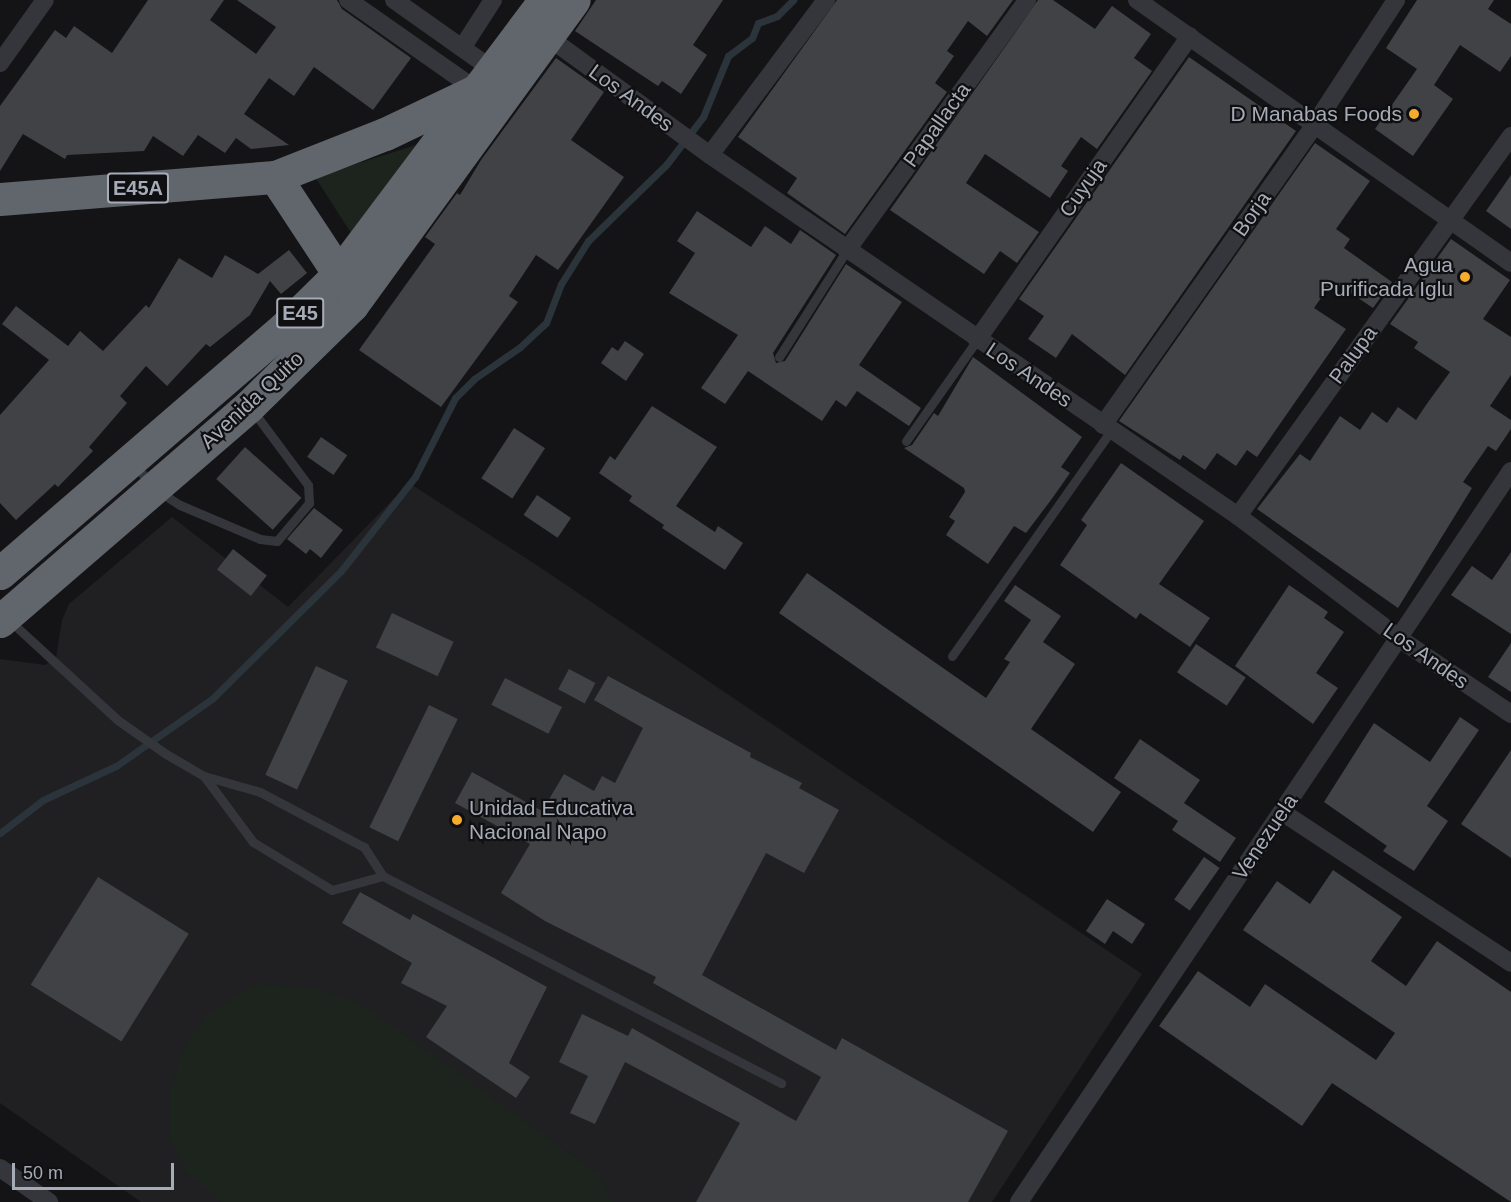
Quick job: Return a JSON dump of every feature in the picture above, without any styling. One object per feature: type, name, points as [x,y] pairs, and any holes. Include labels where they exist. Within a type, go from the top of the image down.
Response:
[{"type":"highway","name":"Avenida Quito","points":[[3,619],[249,406],[352,305],[495,87],[545,0]]},
{"type":"highway","name":"Avenida Quito","points":[[0,573],[283,329],[339,274],[495,87],[548,37],[574,0]]},
{"type":"highway","name":"E45A","points":[[0,199],[275,177],[385,134],[495,87]]},
{"type":"highway","points":[[275,177],[339,274],[352,305]]},
{"type":"street","points":[[0,63],[45,0]]},
{"type":"street","points":[[348,0],[495,87]]},
{"type":"street","points":[[394,0],[462,48],[495,87]]},
{"type":"street","points":[[462,48],[493,0]]},
{"type":"street","points":[[707,153],[826,0]]},
{"type":"street","name":"Papallacta","points":[[847,250],[1027,0]]},
{"type":"street","points":[[1137,0],[1315,124],[1449,222],[1511,263]]},
{"type":"street","name":"Borja","points":[[1107,428],[1315,124],[1396,0]]},
{"type":"street","name":"Cuyuja","points":[[978,340],[1190,36]]},
{"type":"street","name":"Los Andes","points":[[548,37],[707,153],[1238,516],[1400,639],[1511,714]]},
{"type":"street","name":"Palupa","points":[[1238,516],[1511,136]]},
{"type":"street","name":"Venezuela","points":[[1019,1202],[1511,471]]},
{"type":"street","points":[[1282,812],[1511,963]]},
{"type":"street","points":[[0,1168],[49,1202]]},
{"type":"lane","points":[[779,357],[847,250]]},
{"type":"lane","points":[[906,441],[978,340]]},
{"type":"lane","points":[[132,461],[155,489],[190,510],[260,539],[277,541],[309,503],[308,485],[249,406]]},
{"type":"lane","points":[[952,656],[1107,428]]},
{"type":"lane","points":[[3,619],[119,721],[166,754],[204,776],[260,792],[364,847],[383,876],[781,1083]]},
{"type":"lane","points":[[204,776],[253,842],[332,890],[383,876]]},
{"type":"shaded area","points":[[416,145],[351,233],[315,177]]},
{"type":"shaded area","name":"Unidad Educativa Nacional Napo","points":[[409,483],[541,568],[1142,974],[992,1202],[141,1202],[0,1103],[0,659],[45,665],[56,658],[62,620],[69,604],[172,517],[288,607]]},
{"type":"shaded area","points":[[258,984],[320,989],[362,1005],[596,1172],[614,1202],[222,1202],[187,1172],[170,1137],[169,1091],[185,1046],[208,1014]]},
{"type":"building","points":[[148,0],[224,0],[210,20],[256,54],[276,27],[237,0],[337,0],[342,9],[411,58],[373,110],[314,67],[294,96],[269,78],[244,114],[289,145],[251,149],[236,138],[225,153],[198,135],[183,156],[153,136],[144,151],[67,155],[65,159],[23,134],[0,171],[0,106],[55,30],[66,38],[74,26],[112,53]]},
{"type":"building","points":[[596,0],[723,0],[693,45],[707,55],[681,94],[662,81],[658,86],[575,31]]},
{"type":"building","points":[[837,0],[1013,0],[987,36],[968,21],[947,51],[954,56],[935,83],[947,92],[845,234],[787,193],[797,178],[738,137]]},
{"type":"building","points":[[1038,0],[1053,0],[1095,29],[1112,6],[1151,34],[1134,58],[1152,71],[1097,149],[1081,137],[1061,166],[1068,171],[1050,198],[985,154],[966,183],[1039,232],[1017,263],[1000,251],[984,274],[890,210]]},
{"type":"building","points":[[1417,0],[1494,0],[1488,9],[1511,24],[1511,56],[1500,72],[1460,45],[1434,85],[1453,99],[1413,156],[1375,129],[1417,69],[1386,48]]},
{"type":"building","points":[[1189,57],[1296,131],[1125,375],[1072,334],[1056,358],[1028,339],[1044,316],[1019,299]]},
{"type":"building","points":[[556,58],[604,92],[571,140],[624,177],[558,270],[536,255],[509,296],[518,302],[441,407],[359,350],[435,244],[425,237],[457,193],[460,195],[481,160]]},
{"type":"building","points":[[1315,143],[1370,181],[1336,229],[1350,239],[1344,248],[1392,282],[1373,308],[1333,281],[1314,308],[1346,329],[1257,457],[1247,450],[1236,466],[1217,453],[1205,470],[1183,455],[1180,460],[1119,421]]},
{"type":"building","points":[[1511,175],[1511,229],[1486,211]]},
{"type":"building","points":[[697,211],[751,247],[765,226],[791,244],[800,230],[836,255],[773,353],[776,363],[785,361],[846,264],[902,302],[859,365],[921,408],[909,426],[857,391],[846,407],[836,400],[822,421],[748,371],[725,404],[701,388],[738,335],[669,293],[695,253],[677,241]]},
{"type":"building","points":[[1451,239],[1510,280],[1483,319],[1511,337],[1511,375],[1490,406],[1511,420],[1511,429],[1496,451],[1488,446],[1463,482],[1472,488],[1398,608],[1257,509],[1300,454],[1310,461],[1340,416],[1360,430],[1372,412],[1387,423],[1398,407],[1416,420],[1450,372],[1414,348],[1418,342],[1390,324]]},
{"type":"building","points":[[289,250],[307,273],[281,294],[270,281],[250,315],[210,347],[206,344],[167,386],[146,366],[120,396],[127,403],[89,447],[93,451],[58,487],[55,484],[16,520],[0,503],[0,415],[49,360],[2,324],[16,306],[68,346],[80,331],[103,351],[146,305],[149,308],[179,258],[212,278],[225,255],[258,274]]},
{"type":"building","points":[[625,341],[644,354],[626,381],[601,363],[612,347],[618,351]]},
{"type":"building","points":[[973,357],[1082,437],[1061,467],[1070,473],[1051,500],[1026,533],[1014,526],[988,564],[946,535],[955,521],[949,517],[965,492],[964,488],[904,448],[912,445],[934,413],[938,416]]},
{"type":"building","points":[[652,406],[717,447],[676,506],[715,532],[718,526],[743,543],[725,570],[662,528],[664,525],[629,501],[632,496],[599,473],[610,456],[615,460]]},
{"type":"building","points":[[514,428],[545,448],[512,498],[481,478]]},
{"type":"building","points":[[321,437],[347,455],[333,475],[307,457]]},
{"type":"building","points":[[245,447],[301,498],[273,530],[216,479]]},
{"type":"building","points":[[1121,463],[1204,521],[1159,584],[1210,618],[1190,647],[1140,613],[1136,619],[1060,565],[1087,525],[1081,520]]},
{"type":"building","points":[[537,495],[571,518],[558,538],[524,515]]},
{"type":"building","points":[[314,508],[343,530],[321,558],[310,549],[306,554],[287,539]]},
{"type":"building","points":[[233,549],[267,575],[251,596],[217,569]]},
{"type":"building","points":[[1511,552],[1511,634],[1451,595],[1472,566],[1492,580]]},
{"type":"building","points":[[807,573],[986,698],[1010,662],[1004,659],[1031,620],[1004,601],[1015,585],[1061,616],[1043,642],[1075,664],[1031,729],[1121,792],[1093,832],[779,613]]},
{"type":"building","points":[[1289,585],[1328,612],[1324,618],[1344,632],[1316,673],[1338,688],[1313,724],[1235,666]]},
{"type":"building","points":[[392,613],[454,642],[438,676],[376,647]]},
{"type":"building","points":[[1511,643],[1511,692],[1488,677]]},
{"type":"building","points":[[1196,644],[1246,678],[1227,706],[1177,672]]},
{"type":"building","points":[[316,666],[348,681],[297,790],[265,775]]},
{"type":"building","points":[[569,669],[595,683],[585,703],[558,689]]},
{"type":"building","points":[[608,676],[751,753],[750,757],[802,783],[799,788],[839,810],[804,873],[766,853],[702,975],[836,1050],[842,1038],[1008,1131],[968,1202],[696,1202],[740,1123],[625,1062],[595,1124],[570,1113],[588,1076],[559,1062],[582,1014],[628,1036],[632,1028],[796,1121],[821,1077],[653,983],[656,977],[545,921],[501,893],[530,844],[455,803],[472,772],[542,811],[564,774],[594,791],[602,776],[615,783],[643,728],[594,700]]},
{"type":"building","points":[[505,678],[562,707],[548,734],[491,705]]},
{"type":"building","points":[[429,705],[458,719],[398,841],[369,827]]},
{"type":"building","points":[[1460,717],[1479,730],[1427,806],[1448,821],[1414,871],[1383,851],[1387,846],[1324,802],[1374,723],[1430,762]]},
{"type":"building","points":[[1140,739],[1200,780],[1184,803],[1236,838],[1220,862],[1172,830],[1178,821],[1114,778]]},
{"type":"building","points":[[1511,750],[1511,858],[1461,824]]},
{"type":"building","points":[[1204,857],[1220,868],[1190,910],[1174,900]]},
{"type":"building","points":[[1333,870],[1402,917],[1371,961],[1406,986],[1437,941],[1511,992],[1511,1202],[1332,1083],[1302,1126],[1159,1026],[1198,971],[1250,1007],[1265,984],[1376,1060],[1395,1033],[1243,930],[1277,881],[1310,904]]},
{"type":"building","points":[[98,877],[189,934],[121,1041],[31,985]]},
{"type":"building","points":[[360,892],[410,920],[413,914],[547,987],[509,1063],[530,1077],[516,1098],[426,1037],[447,1006],[401,983],[412,963],[342,923]]},
{"type":"building","points":[[1107,899],[1145,924],[1132,944],[1113,931],[1105,944],[1086,931]]},
{"type":"waterway","points":[[0,833],[43,800],[116,766],[213,698],[341,571],[415,477],[455,398],[474,379],[520,347],[546,323],[561,284],[588,241],[666,165],[703,117],[728,56],[752,38],[758,23],[777,16],[793,0]]},
{"type":"place","name":"D Manabas Foods","points":[[1414,114]]},
{"type":"place","name":"Agua Purificada Iglu","points":[[1465,277]]},
{"type":"place","name":"Unidad Educativa Nacional Napo","points":[[457,820]]}]
